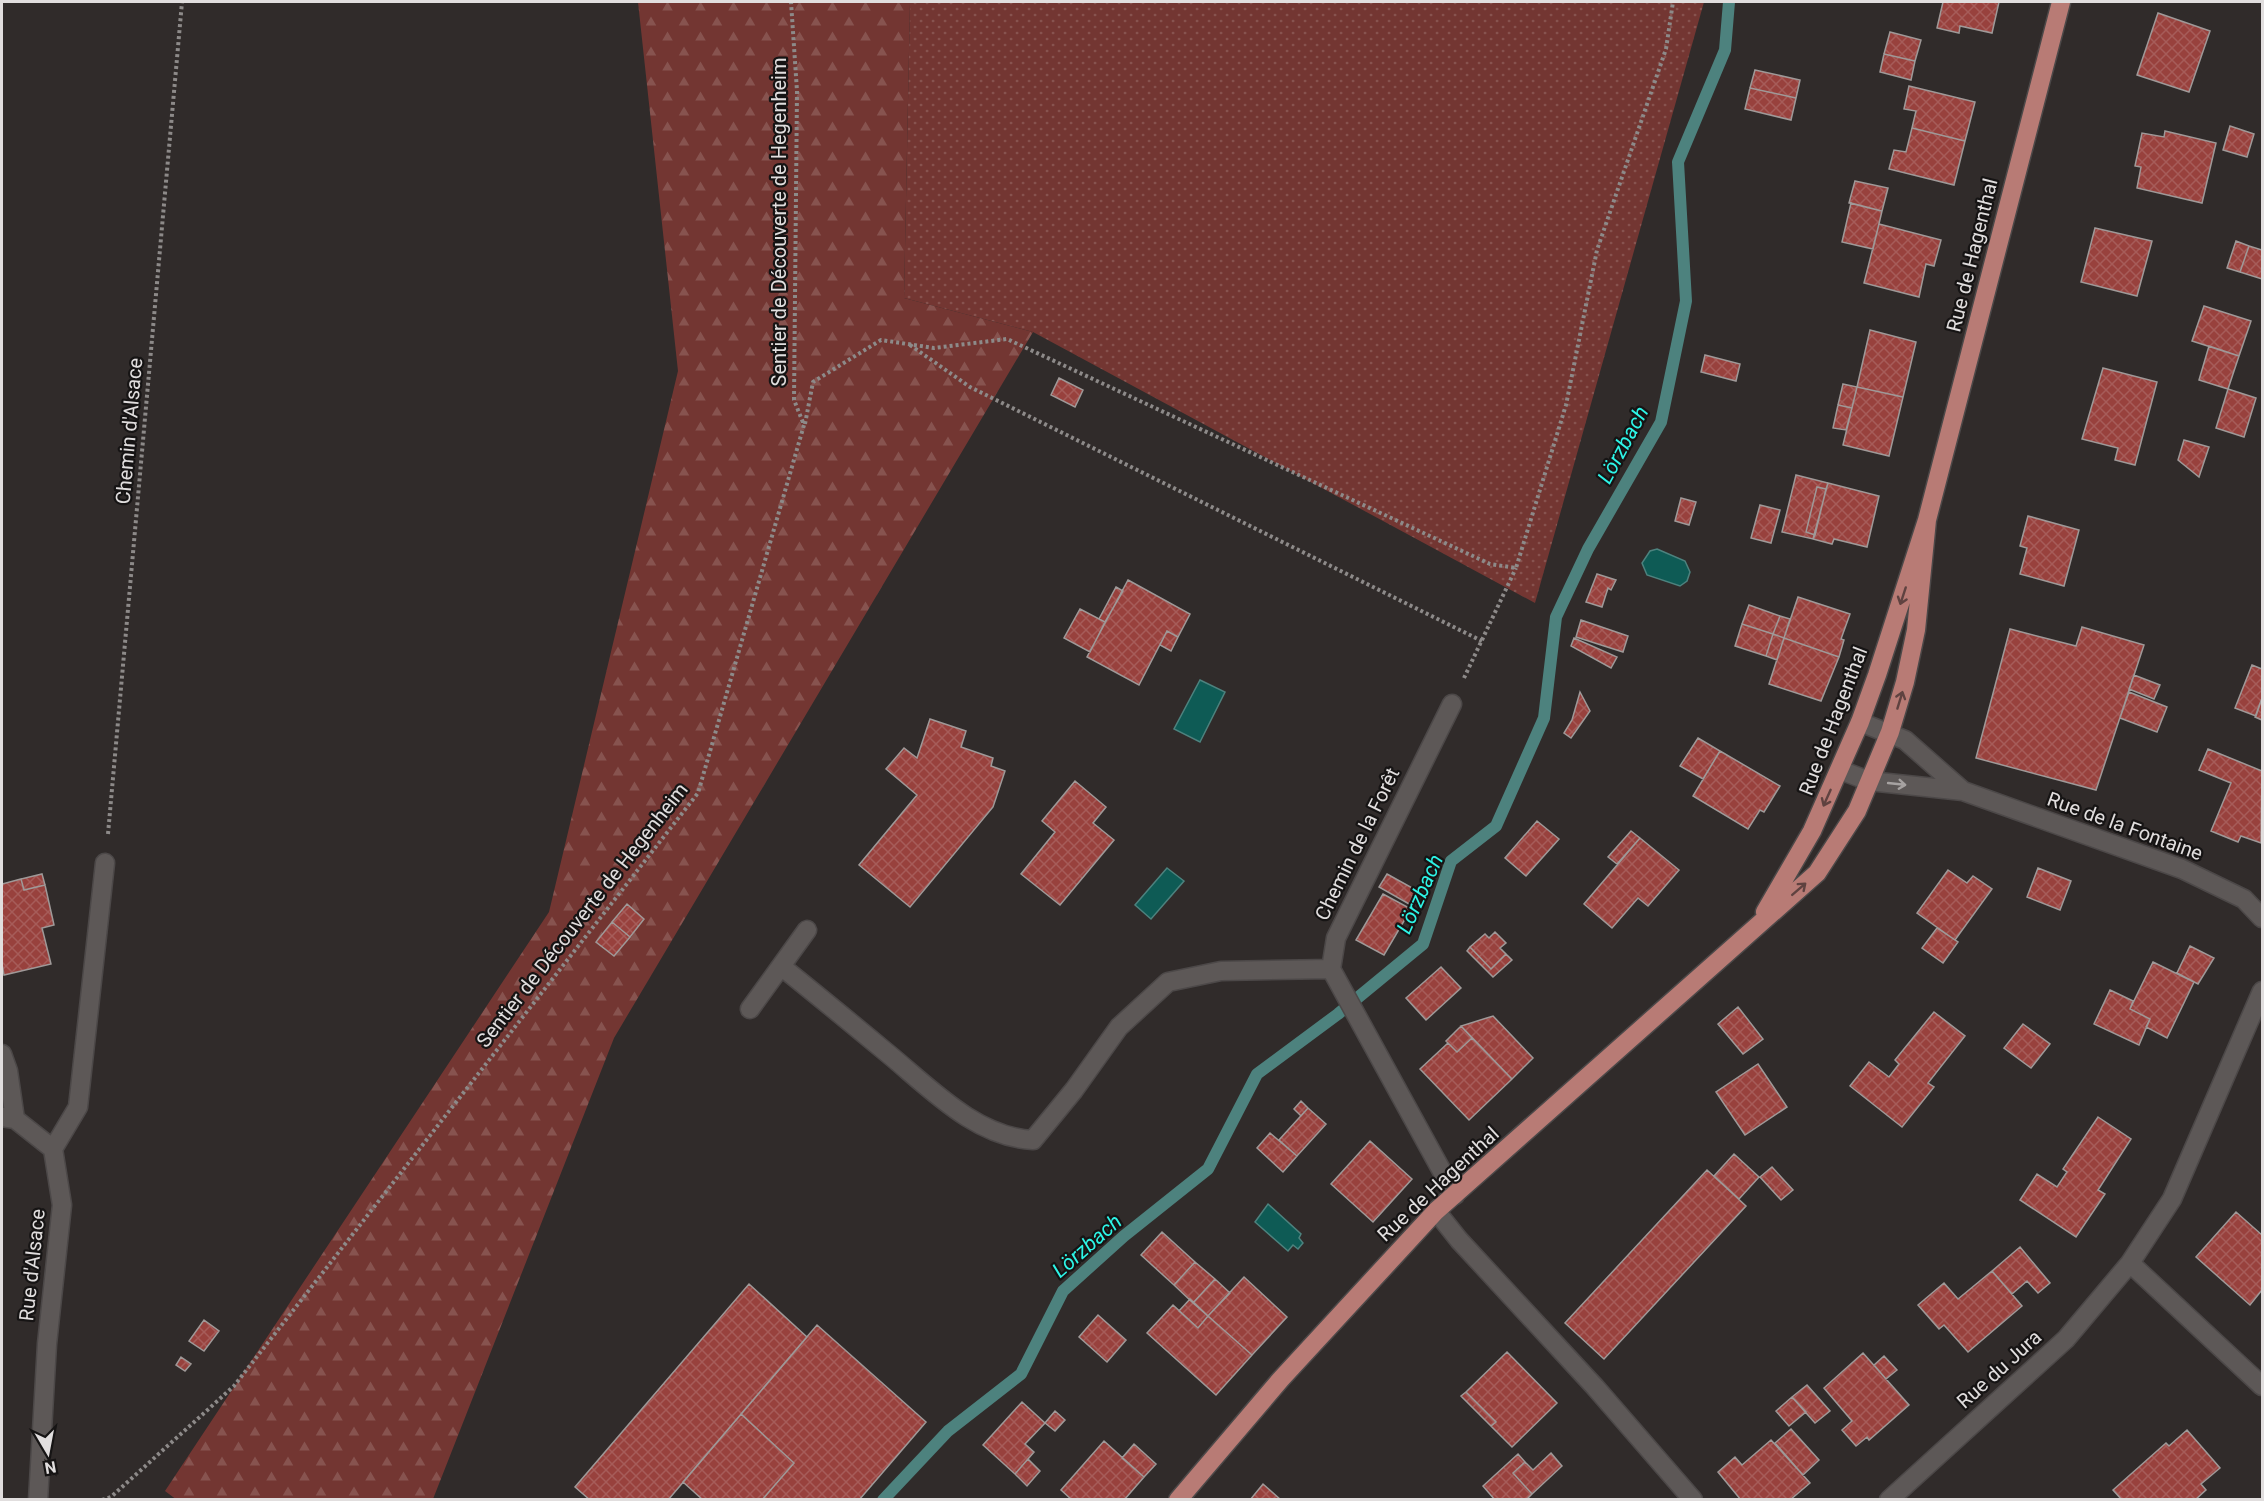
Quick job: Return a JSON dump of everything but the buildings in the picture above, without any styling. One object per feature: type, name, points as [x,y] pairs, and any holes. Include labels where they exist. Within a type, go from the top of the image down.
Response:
[{"type":"main road","name":"Rue de Hagenthal","points":[[1755,927],[1812,831],[1840,770],[1860,722],[1927,520],[2061,2]]},
{"type":"main road","name":"Rue de Hagenthal","points":[[1178,1500],[1296,1362],[1436,1211],[1817,873],[1857,811],[1890,732],[1905,682],[1916,630],[1927,520]]},
{"type":"street","name":"Chemin de la Forêt","points":[[1331,969],[1336,938],[1452,704]]},
{"type":"street","name":"Rue de la Fontaine","points":[[1860,722],[1890,732],[1905,740],[1964,791]]},
{"type":"street","name":"Rue de la Fontaine","points":[[1840,770],[1869,781],[1964,791],[2182,869],[2244,899],[2262,918]]},
{"type":"street","points":[[2,1054],[8,1071],[8,1118],[53,1149],[78,1107],[105,863]]},
{"type":"street","points":[[750,1009],[807,930]]},
{"type":"street","points":[[782,967],[962,1114],[997,1133],[1016,1139],[1033,1140],[1074,1090],[1119,1027],[1167,982],[1221,971],[1331,969],[1455,1195]]},
{"type":"street","name":"Rue du Jura","points":[[1889,1500],[2066,1339],[2130,1263],[2172,1199],[2262,991]]},
{"type":"street","name":"Rue d'Alsace","points":[[38,1500],[47,1344],[62,1205],[53,1149]]},
{"type":"street","points":[[1436,1211],[1459,1240],[1595,1387],[1693,1500]]},
{"type":"street","points":[[2130,1263],[2262,1386]]},
{"type":"path","name":"Chemin d'Alsace","points":[[105,863],[182,2]]},
{"type":"path","name":"Sentier de Découverte de Hegenheim","points":[[102,1500],[111,1497],[234,1386],[698,793],[804,425],[794,400],[797,91],[791,2]]},
{"type":"path","points":[[1452,704],[1516,568],[1566,405],[1597,250],[1666,50],[1673,2]]},
{"type":"path","points":[[804,425],[813,382],[881,340],[934,348],[1007,339],[1490,564],[1516,568]]},
{"type":"path","points":[[908,343],[970,387],[1482,640]]},
{"type":"green space","points":[[638,2],[910,2],[904,298],[1033,332],[614,1038],[433,1499],[177,1500],[165,1491],[549,912],[678,371]]},
{"type":"green space","points":[[910,2],[1704,2],[1535,603],[1033,332],[904,298]]},
{"type":"water","points":[[1657,549],[1685,561],[1690,572],[1687,581],[1680,586],[1647,575],[1642,563],[1650,551]]},
{"type":"water","points":[[1200,680],[1225,692],[1200,742],[1174,729]]},
{"type":"water","points":[[1167,868],[1184,881],[1151,919],[1135,905]]},
{"type":"water","points":[[1268,1204],[1301,1234],[1299,1238],[1303,1243],[1298,1249],[1293,1245],[1288,1251],[1255,1222]]},
{"type":"waterway","name":"Lörzbach","points":[[883,1500],[948,1431],[1021,1374],[1063,1291],[1124,1236],[1208,1169],[1257,1074],[1338,1014],[1423,944],[1451,861],[1496,826],[1544,718],[1556,617],[1588,549],[1661,422],[1686,301],[1678,162],[1725,50],[1729,2]]}]
